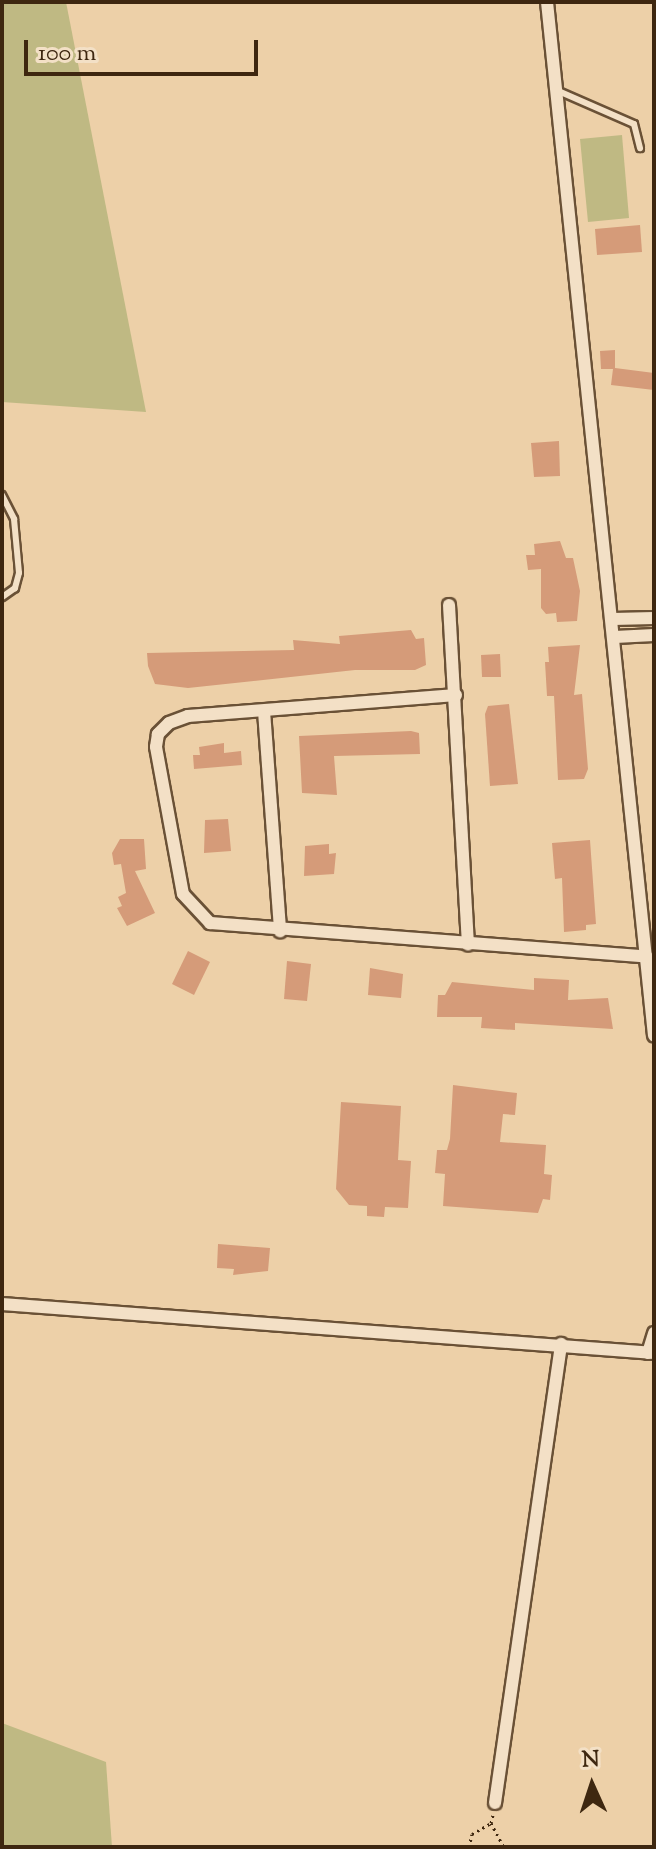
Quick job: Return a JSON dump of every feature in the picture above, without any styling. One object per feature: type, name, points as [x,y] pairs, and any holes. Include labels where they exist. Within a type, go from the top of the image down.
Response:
[{"type":"street","points":[[547,2],[553,88],[652,982],[654,1035]]},
{"type":"street","points":[[449,605],[468,944]]},
{"type":"street","points":[[613,619],[654,618]]},
{"type":"street","points":[[615,637],[654,635]]},
{"type":"street","points":[[456,695],[188,716],[169,723],[158,734],[156,747],[183,894],[210,923],[280,931],[647,957]]},
{"type":"street","points":[[264,711],[280,931]]},
{"type":"street","points":[[2,1304],[651,1353],[654,1333]]},
{"type":"street","points":[[495,1803],[561,1344]]},
{"type":"lane","points":[[553,88],[634,124],[640,148]]},
{"type":"lane","points":[[2,495],[14,519],[19,573],[15,588],[2,597]]},
{"type":"path","points":[[495,1803],[491,1823],[504,1847]]},
{"type":"path","points":[[469,1847],[472,1834],[491,1823]]},
{"type":"shaded area","points":[[2,2],[66,2],[146,412],[2,402]]},
{"type":"shaded area","points":[[622,135],[629,218],[588,222],[580,139]]},
{"type":"shaded area","points":[[2,1723],[106,1762],[112,1847],[2,1847]]},
{"type":"building","points":[[640,225],[642,252],[597,255],[595,229]]},
{"type":"building","points":[[615,350],[615,368],[654,373],[654,390],[611,385],[613,369],[601,369],[600,351]]},
{"type":"building","points":[[559,441],[560,476],[534,477],[531,443]]},
{"type":"building","points":[[560,541],[566,558],[573,558],[580,591],[577,621],[557,622],[556,613],[546,614],[541,608],[541,569],[528,570],[526,555],[535,555],[534,544]]},
{"type":"building","points":[[411,630],[416,639],[424,638],[426,665],[415,670],[355,670],[188,688],[155,684],[148,666],[147,653],[294,650],[293,640],[340,644],[339,636]]},
{"type":"building","points":[[580,645],[574,695],[582,694],[588,769],[584,779],[558,780],[554,696],[547,696],[545,662],[549,662],[548,647]]},
{"type":"building","points":[[500,654],[501,677],[482,677],[481,655]]},
{"type":"building","points":[[509,704],[518,784],[490,786],[485,714],[488,706]]},
{"type":"building","points":[[419,733],[420,754],[334,756],[337,795],[302,793],[299,736]]},
{"type":"building","points":[[224,743],[224,753],[241,751],[242,765],[194,769],[193,755],[200,755],[199,747]]},
{"type":"building","points":[[228,819],[231,851],[204,853],[205,820]]},
{"type":"building","points":[[120,839],[144,839],[146,869],[135,871],[155,913],[127,926],[117,908],[122,906],[118,897],[126,893],[121,864],[114,865],[112,853]]},
{"type":"building","points":[[590,840],[596,924],[586,925],[586,930],[564,932],[562,878],[555,879],[552,843]]},
{"type":"building","points":[[329,844],[329,854],[336,853],[334,874],[304,876],[305,846]]},
{"type":"building","points":[[188,951],[210,962],[194,995],[172,984]]},
{"type":"building","points":[[287,961],[311,964],[307,1001],[284,999]]},
{"type":"building","points":[[370,968],[403,974],[401,998],[368,995]]},
{"type":"building","points":[[534,978],[569,980],[568,1000],[608,998],[613,1029],[515,1023],[515,1030],[481,1028],[482,1017],[437,1017],[438,995],[445,995],[452,982],[534,990]]},
{"type":"building","points":[[453,1085],[517,1093],[515,1115],[503,1114],[500,1142],[546,1145],[544,1174],[552,1175],[550,1200],[543,1199],[538,1213],[443,1206],[445,1174],[435,1173],[437,1150],[447,1150],[450,1139]]},
{"type":"building","points":[[341,1102],[401,1106],[398,1160],[411,1161],[408,1208],[385,1207],[384,1217],[367,1216],[367,1206],[349,1205],[336,1189]]},
{"type":"building","points":[[218,1244],[270,1248],[268,1271],[233,1275],[234,1269],[217,1268]]}]
